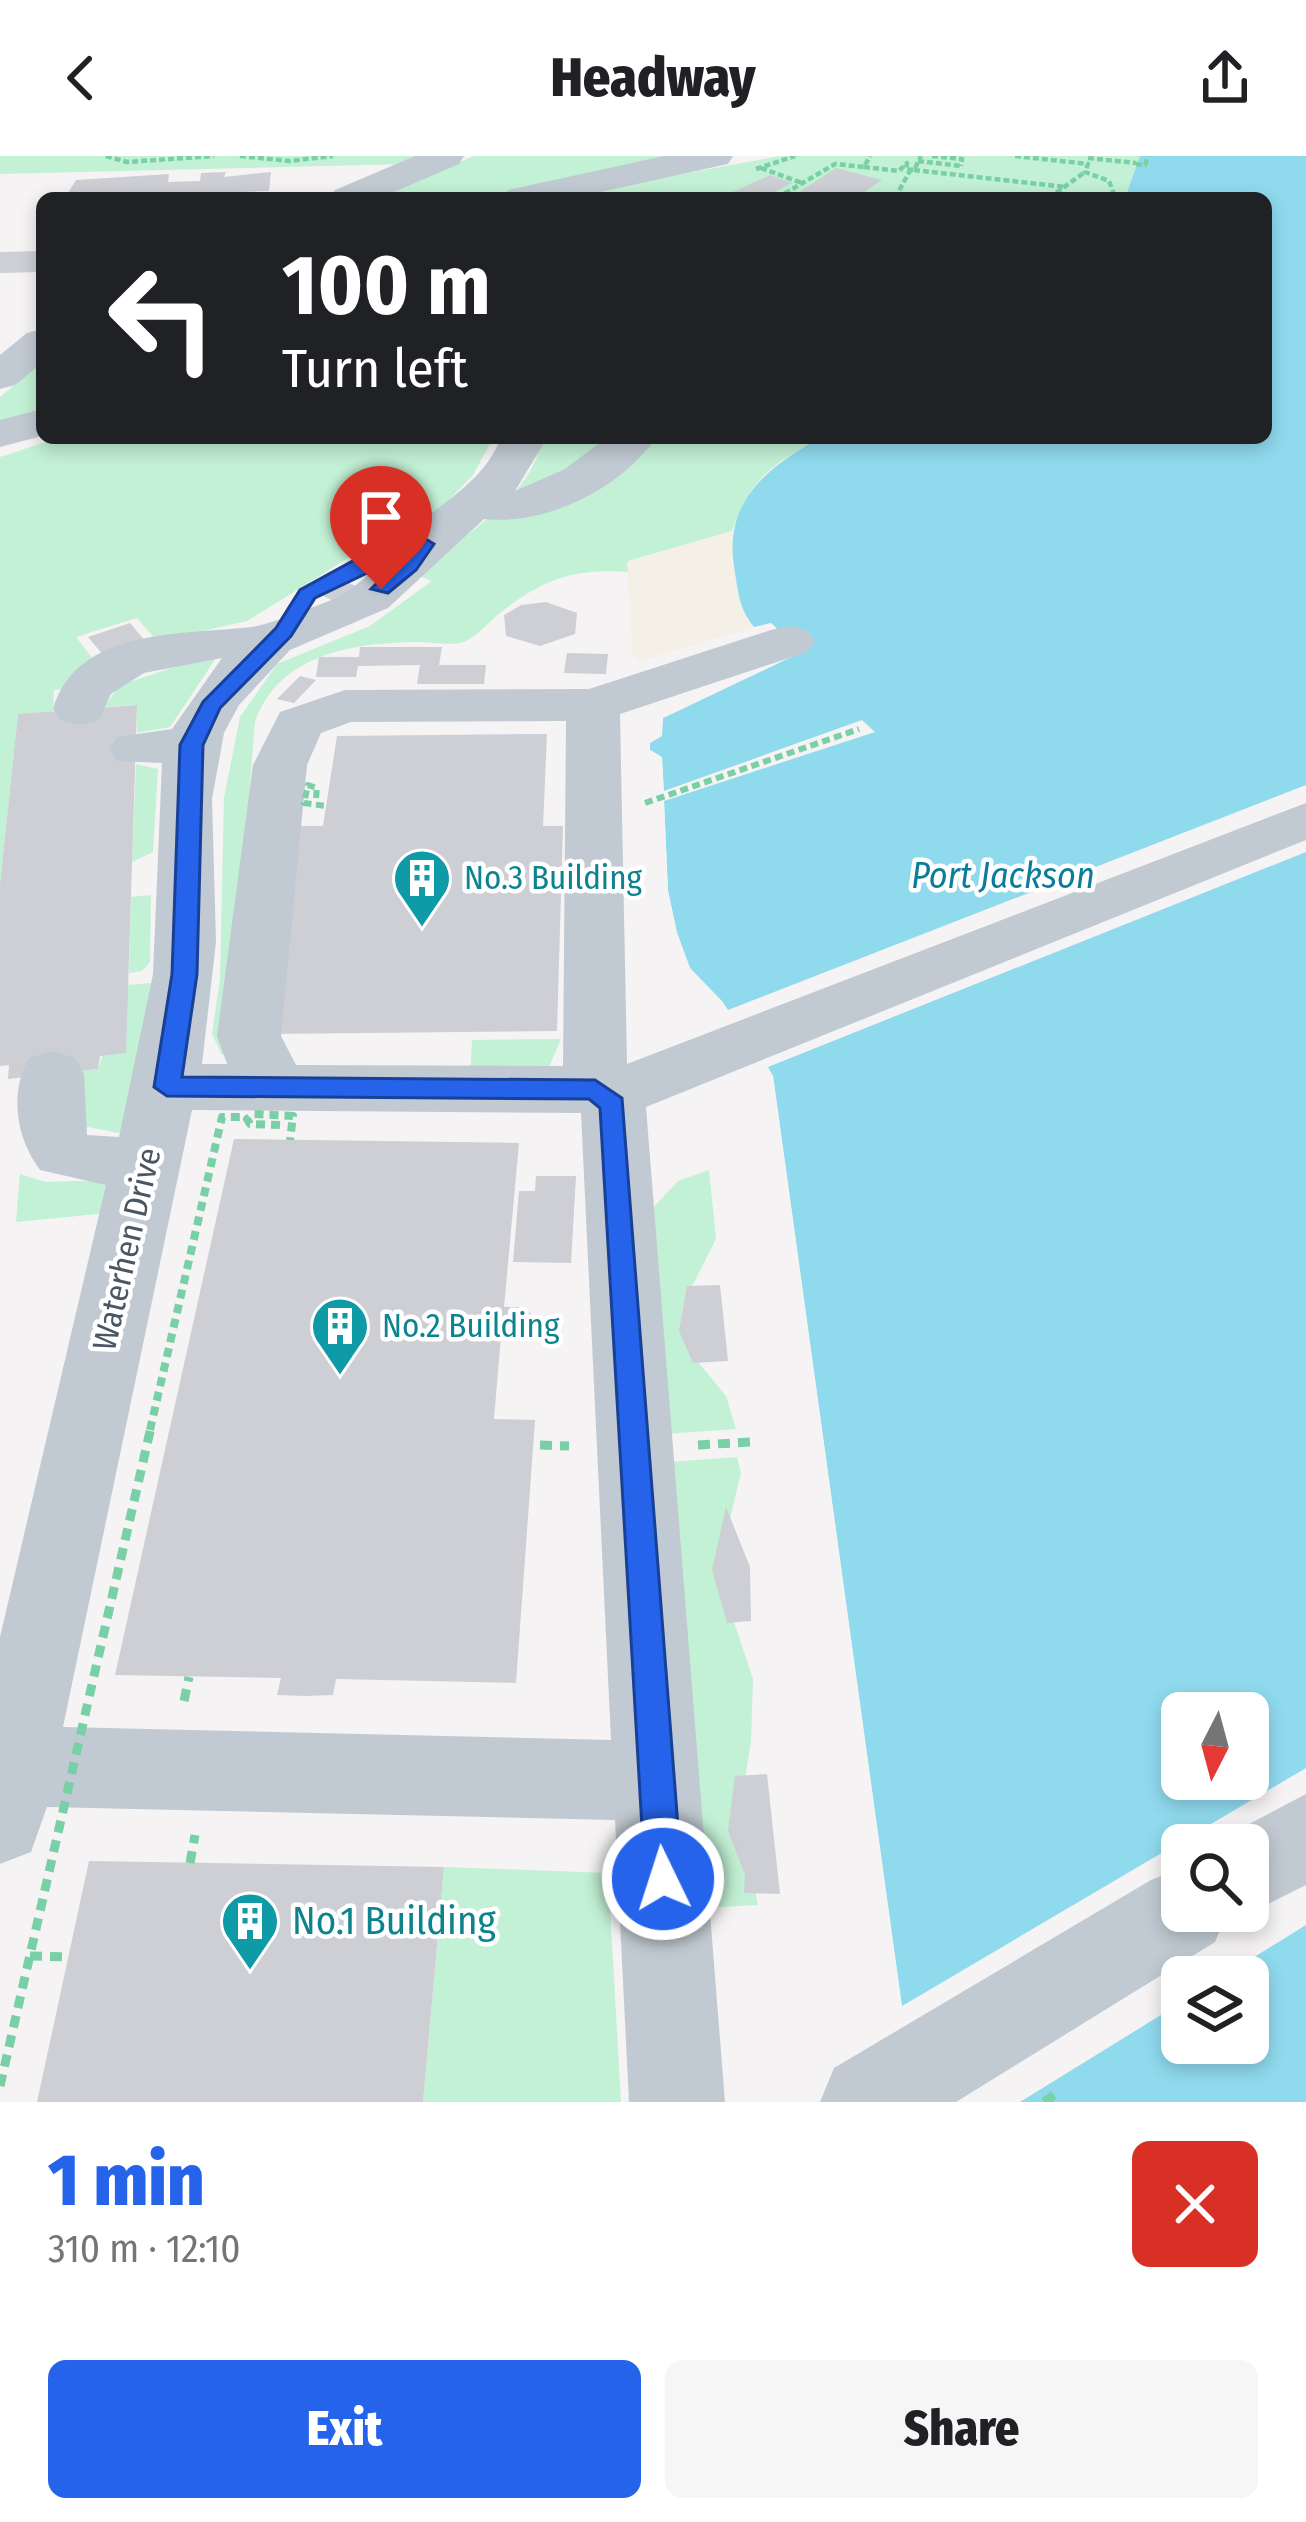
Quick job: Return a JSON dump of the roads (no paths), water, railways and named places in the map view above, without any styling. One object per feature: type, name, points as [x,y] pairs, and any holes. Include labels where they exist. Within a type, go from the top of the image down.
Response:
[{"type":"street","points":[[362,192],[446,156]]},
{"type":"street","points":[[549,192],[715,156]]},
{"type":"street","points":[[0,434],[36,424]]},
{"type":"street","name":"Waterhen Drive","points":[[6,1794],[145,1162],[167,1087],[184,974],[159,877],[164,747],[210,707],[276,637],[357,607],[409,566],[424,544],[478,504],[522,444]]},
{"type":"street","points":[[478,504],[506,510],[538,501],[601,465],[626,444]]},
{"type":"street","points":[[82,698],[121,663],[200,643],[276,637]]},
{"type":"street","points":[[272,1117],[249,1036],[283,754],[299,723],[320,711],[395,706],[593,705],[789,641]]},
{"type":"street","points":[[593,705],[601,1093],[615,1118],[677,2102]]},
{"type":"street","points":[[167,1087],[272,1117],[601,1093],[1306,820]]},
{"type":"street","points":[[52,1074],[49,1136],[54,1148],[66,1156],[145,1162]]},
{"type":"street","points":[[6,1794],[657,1780]]},
{"type":"street","points":[[1269,1858],[1306,1836]]},
{"type":"street","points":[[868,2102],[1161,1924]]},
{"type":"water","name":"Port Jackson","points":[[1140,156],[1306,156],[1306,2102],[915,2102],[773,1076],[722,1001],[690,968],[668,891],[662,757],[650,750],[650,743],[661,736],[663,718],[801,652],[771,623],[754,627],[738,591],[736,523],[753,489],[810,444],[1272,444],[1272,192],[1127,192]]},
{"type":"place","name":"No.3 Building","points":[[422,929]]},
{"type":"place","name":"No.2 Building","points":[[340,1377]]},
{"type":"place","name":"No.1 Building","points":[[250,1972]]}]
